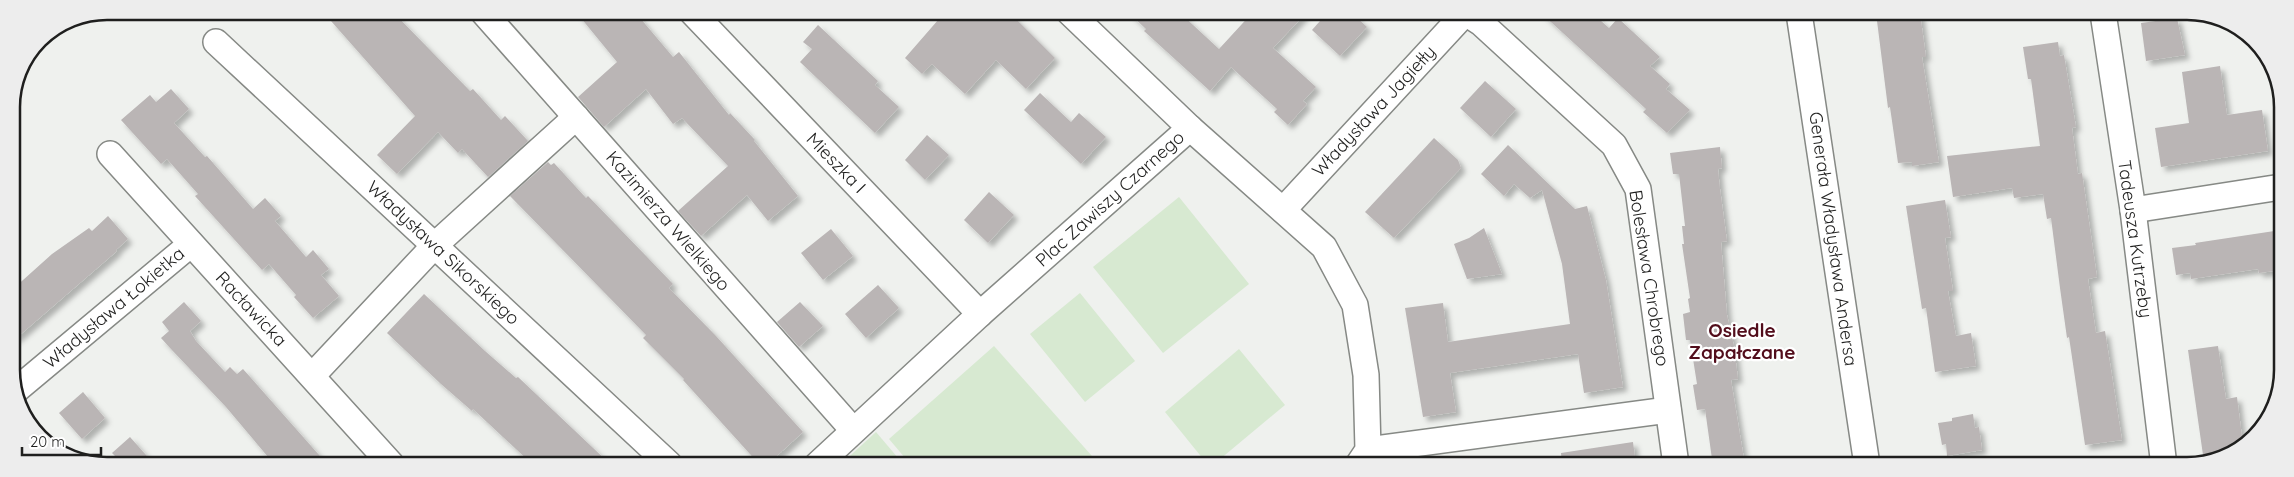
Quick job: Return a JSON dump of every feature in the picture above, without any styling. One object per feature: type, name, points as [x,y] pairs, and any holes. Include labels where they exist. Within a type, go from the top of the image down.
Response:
[{"type":"street","name":"Kazimierza Wielkiego","points":[[490,20],[853,430]]},
{"type":"street","name":"Mieszka I","points":[[700,20],[980,314]]},
{"type":"street","points":[[1077,20],[1190,128]]},
{"type":"street","name":"Władysława Jagiełły","points":[[1283,210],[1459,20]]},
{"type":"street","name":"Bolesława Chrobrego","points":[[1476,20],[1614,145],[1638,189],[1675,457]]},
{"type":"street","name":"Generała Władysława Andersa","points":[[1800,20],[1866,457]]},
{"type":"street","name":"Tadeusza Kutrzeby","points":[[2104,20],[2133,210],[2163,457]]},
{"type":"street","name":"Władysława Sikorskiego","points":[[216,42],[662,457]]},
{"type":"street","points":[[312,376],[435,245],[576,117]]},
{"type":"street","name":"Plac Zawiszy Czarnego","points":[[824,457],[980,314],[1190,128],[1324,247],[1355,305],[1366,375],[1363,457]]},
{"type":"street","name":"Racławicka","points":[[110,154],[385,457]]},
{"type":"street","points":[[2133,210],[2274,188]]},
{"type":"street","name":"Władysława Łokietka","points":[[22,385],[191,244]]},
{"type":"street","points":[[1363,457],[1668,410]]},
{"type":"green space","points":[[1179,197],[1249,284],[1163,353],[1093,267]]},
{"type":"green space","points":[[1080,293],[1135,361],[1085,402],[1030,334]]},
{"type":"green space","points":[[994,346],[1093,457],[904,457],[889,439]]},
{"type":"green space","points":[[1239,349],[1285,405],[1223,457],[1202,457],[1165,412]]},
{"type":"green space","points":[[876,432],[897,457],[849,457]]},
{"type":"building","points":[[401,20],[470,91],[473,89],[501,120],[505,116],[528,141],[488,177],[462,149],[458,153],[438,132],[397,174],[377,155],[415,116],[331,21]]},
{"type":"building","points":[[583,20],[642,20],[673,57],[679,52],[729,115],[730,113],[755,140],[798,196],[768,221],[747,195],[701,236],[678,211],[728,166],[682,118],[673,124],[646,89],[604,127],[578,97],[617,62]]},
{"type":"building","points":[[938,20],[1017,20],[1055,58],[1026,89],[996,60],[965,94],[932,64],[922,74],[905,58]]},
{"type":"building","points":[[1136,20],[1188,20],[1219,49],[1246,20],[1299,20],[1273,48],[1316,87],[1303,101],[1307,104],[1288,125],[1274,112],[1277,109],[1231,67],[1210,91],[1144,31],[1146,29]]},
{"type":"building","points":[[1321,20],[1360,20],[1367,27],[1340,56],[1312,30]]},
{"type":"building","points":[[1549,20],[1600,20],[1609,28],[1616,20],[1620,20],[1660,57],[1650,66],[1670,84],[1666,89],[1690,110],[1667,133],[1643,112],[1646,109]]},
{"type":"building","points":[[1877,20],[1921,20],[1926,57],[1922,57],[1939,162],[1912,166],[1912,162],[1898,163],[1890,107],[1888,108]]},
{"type":"building","points":[[2177,20],[2185,55],[2146,61],[2141,23]]},
{"type":"building","points":[[818,25],[878,81],[875,85],[899,107],[875,133],[800,62],[812,49],[803,42]]},
{"type":"building","points":[[2058,42],[2060,56],[2064,55],[2076,127],[2072,128],[2078,174],[2082,173],[2097,277],[2088,279],[2096,333],[2105,331],[2122,440],[2085,445],[2069,337],[2067,338],[2051,218],[2047,219],[2043,194],[2014,198],[2012,188],[1953,197],[1947,156],[2040,146],[2031,79],[2028,79],[2023,47]]},
{"type":"building","points":[[2220,66],[2227,115],[2262,110],[2268,151],[2161,167],[2155,128],[2189,123],[2182,72]]},
{"type":"building","points":[[1485,81],[1516,109],[1491,137],[1460,108]]},
{"type":"building","points":[[171,89],[189,109],[174,123],[205,157],[207,156],[253,209],[265,198],[281,216],[275,221],[306,257],[313,250],[329,269],[321,275],[339,296],[313,318],[269,264],[262,270],[195,196],[198,194],[167,159],[161,164],[121,120],[150,95],[156,102]]},
{"type":"building","points":[[1040,93],[1071,122],[1079,113],[1106,137],[1081,164],[1024,110]]},
{"type":"building","points":[[927,135],[949,155],[925,180],[905,160]]},
{"type":"building","points":[[1434,138],[1458,160],[1461,168],[1394,238],[1365,212]]},
{"type":"building","points":[[1508,145],[1575,209],[1587,206],[1606,280],[1623,387],[1584,393],[1578,354],[1450,373],[1456,412],[1423,417],[1405,308],[1443,303],[1448,342],[1570,324],[1562,264],[1542,190],[1530,198],[1514,184],[1504,196],[1481,174]]},
{"type":"building","points":[[1720,147],[1722,168],[1718,169],[1727,241],[1721,242],[1727,315],[1734,346],[1738,379],[1731,380],[1744,457],[1712,457],[1705,409],[1697,410],[1693,385],[1697,384],[1690,340],[1686,340],[1683,314],[1690,312],[1688,299],[1690,298],[1682,244],[1684,244],[1682,226],[1685,226],[1679,174],[1673,174],[1670,153]]},
{"type":"building","points":[[548,162],[551,165],[554,163],[586,198],[588,196],[673,284],[669,288],[716,336],[803,432],[776,457],[753,457],[684,379],[643,338],[646,335],[510,196]]},
{"type":"building","points":[[989,192],[1014,215],[988,243],[964,220]]},
{"type":"building","points":[[1945,200],[1951,237],[1945,238],[1953,291],[1948,291],[1956,336],[1971,333],[1976,366],[1935,372],[1926,308],[1922,309],[1906,206]]},
{"type":"building","points":[[108,216],[128,239],[117,251],[20,335],[20,283],[52,254],[89,228],[92,231]]},
{"type":"building","points":[[1484,228],[1502,274],[1467,279],[1454,244],[1469,238]]},
{"type":"building","points":[[831,229],[853,256],[823,280],[801,253]]},
{"type":"building","points":[[2274,231],[2274,271],[2259,273],[2258,269],[2191,279],[2190,273],[2176,275],[2172,248],[2196,245],[2195,243]]},
{"type":"building","points":[[878,285],[899,308],[866,338],[845,314]]},
{"type":"building","points":[[424,294],[485,351],[516,378],[518,377],[603,457],[524,457],[473,409],[472,411],[441,384],[387,333]]},
{"type":"building","points":[[184,302],[201,321],[190,331],[196,341],[225,372],[230,367],[237,374],[243,369],[321,457],[268,457],[226,407],[161,338],[169,331],[162,322]]},
{"type":"building","points":[[800,302],[823,326],[799,347],[777,322]]},
{"type":"building","points":[[2218,346],[2226,399],[2237,397],[2242,437],[2230,445],[2205,455],[2203,455],[2188,350]]},
{"type":"building","points":[[83,392],[105,418],[82,439],[59,413]]},
{"type":"building","points":[[1973,414],[1975,428],[1979,427],[1982,450],[1947,456],[1946,444],[1942,445],[1938,423],[1952,421],[1952,418]]},
{"type":"building","points":[[130,437],[148,457],[116,457],[112,453]]},
{"type":"building","points":[[1633,442],[1635,457],[1561,457],[1561,453]]},
{"type":"district","name":"Osiedle Zapałczane","points":[[1742,341]]}]
